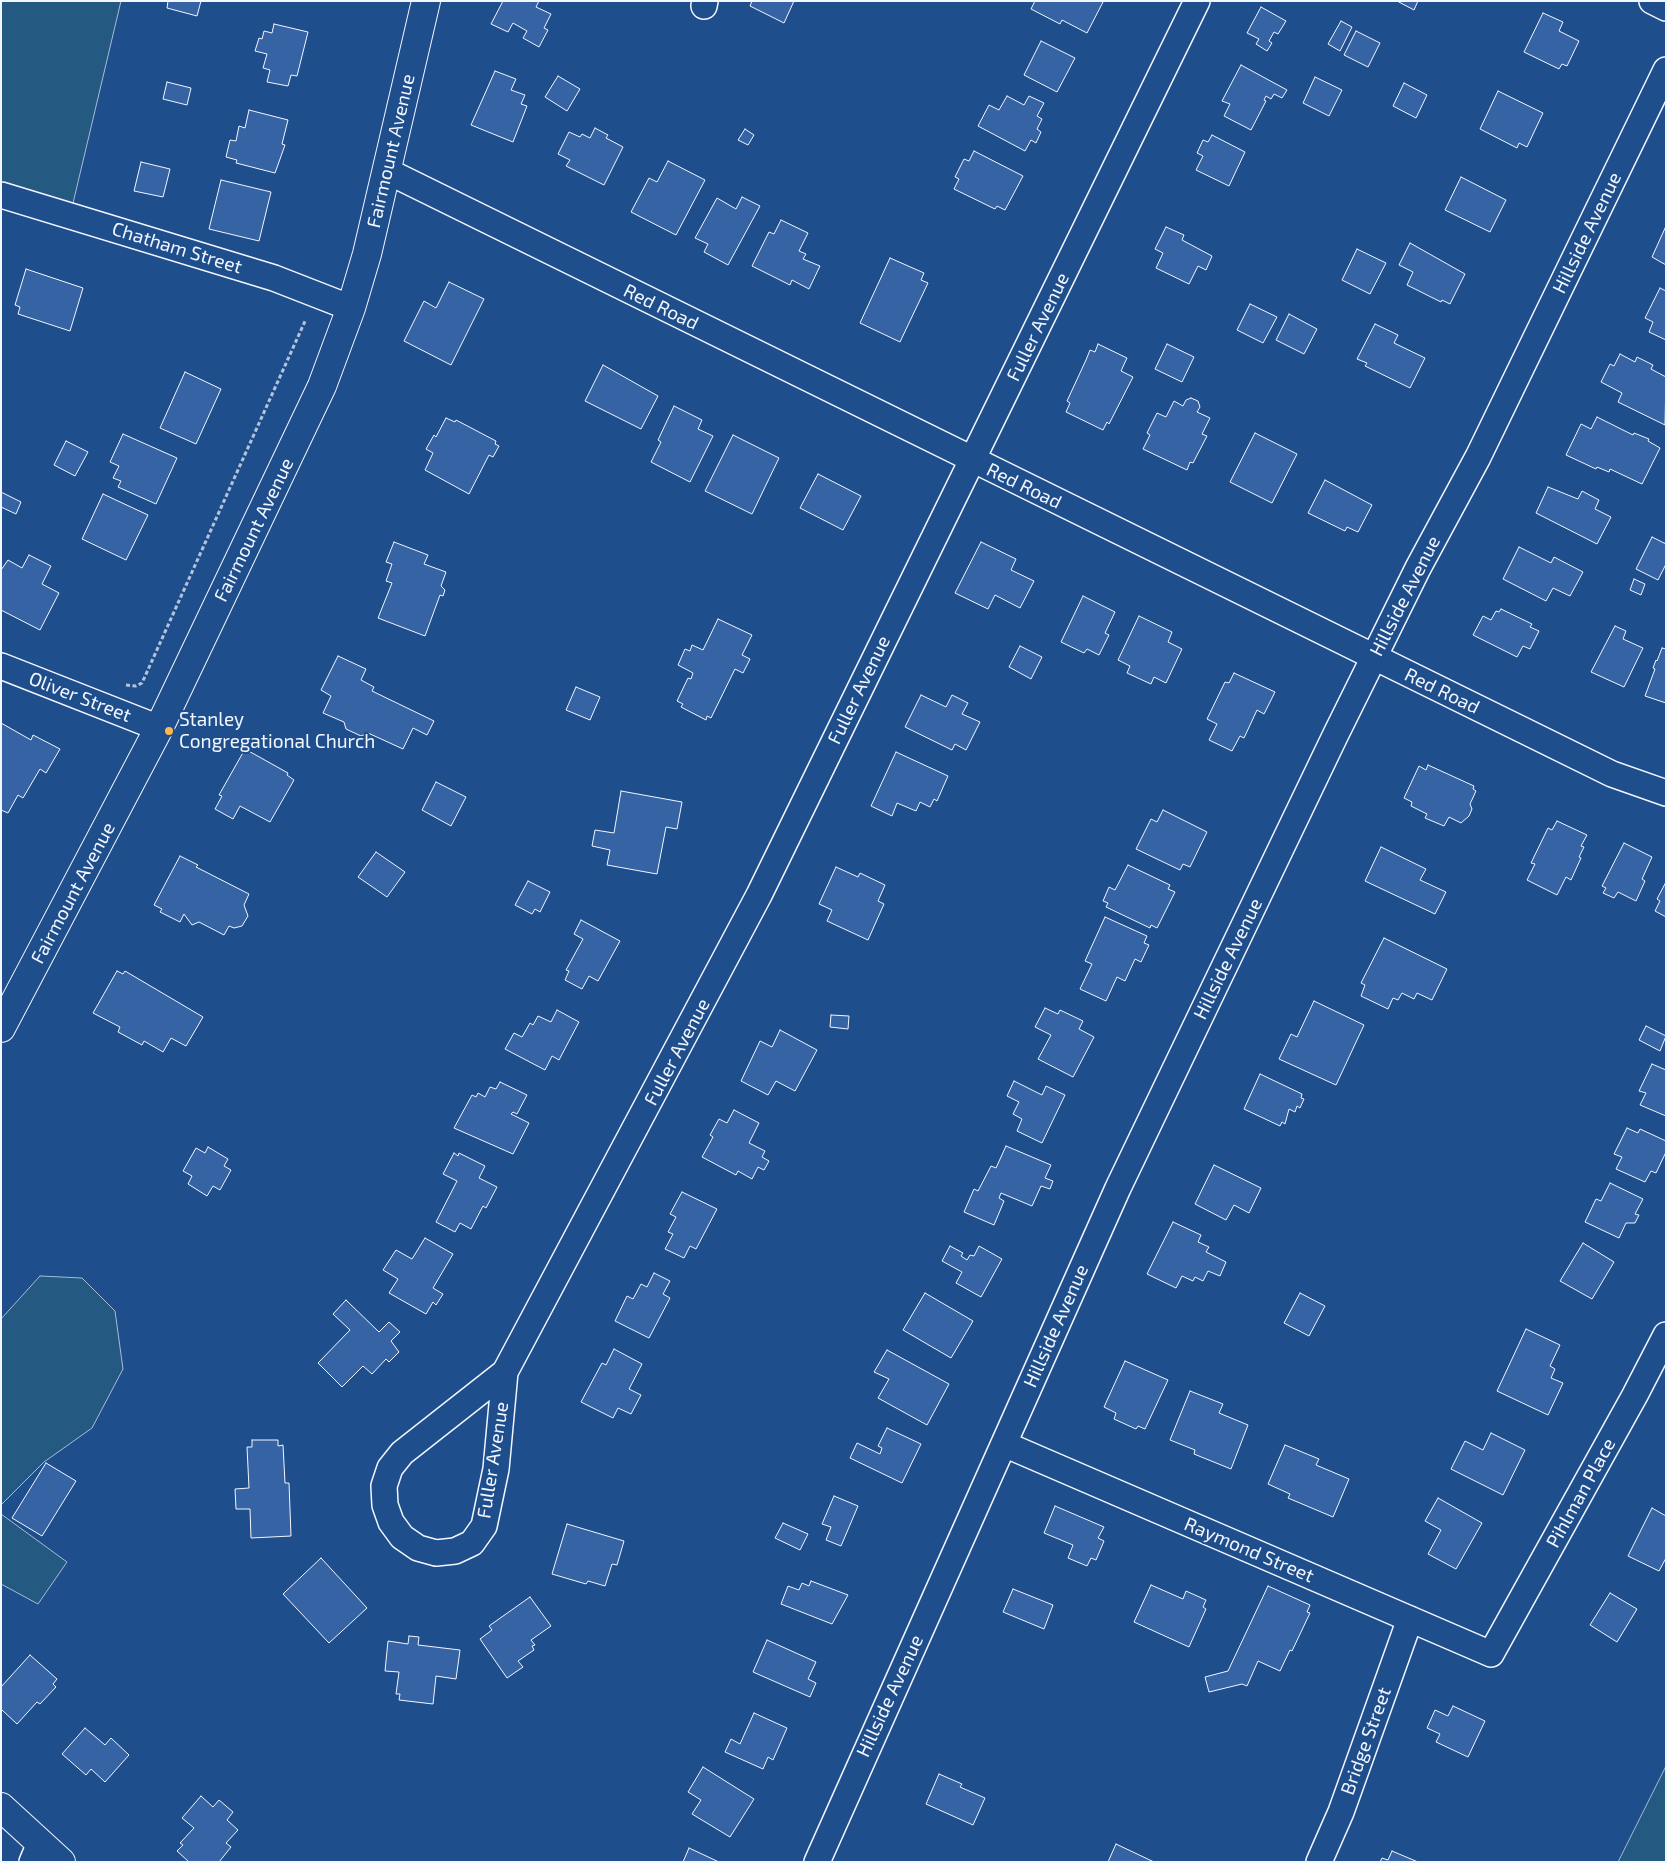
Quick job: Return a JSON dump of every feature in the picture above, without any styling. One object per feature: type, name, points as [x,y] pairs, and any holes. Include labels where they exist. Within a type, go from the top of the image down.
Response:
[{"type":"main road","name":"Fairmount Avenue","points":[[1,1028],[159,728],[310,411],[351,308],[387,171],[426,1]]},
{"type":"main road","points":[[1,1807],[36,1853],[61,1862]]},
{"type":"street","name":"Fuller Avenue","points":[[505,1372],[402,1453],[390,1468],[384,1486],[385,1505],[391,1522],[402,1537],[418,1548],[436,1553],[455,1551],[472,1543],[484,1526],[496,1469],[505,1372],[758,895],[1198,1]]},
{"type":"street","points":[[1652,1],[1666,8]]},
{"type":"street","name":"Hillside Avenue","points":[[817,1862],[1118,1188],[1374,657],[1418,568],[1478,457],[1666,70]]},
{"type":"street","name":"Red Road","points":[[387,171],[972,461],[1612,774],[1666,793]]},
{"type":"street","name":"Chatham Street","points":[[1,195],[274,278],[351,308]]},
{"type":"street","name":"Oliver Street","points":[[1,666],[159,728]]},
{"type":"street","name":"Pihlman Place","points":[[1494,1650],[1666,1336]]},
{"type":"street","name":"Raymond Street","points":[[1004,1444],[1492,1654],[1494,1650]]},
{"type":"street","name":"Bridge Street","points":[[1319,1862],[1341,1812],[1410,1619]]},
{"type":"path","points":[[123,685],[136,686],[142,683],[308,315]]},
{"type":"shaded area","points":[[1,1],[121,1],[69,220],[1,198]]},
{"type":"shaded area","points":[[40,1276],[82,1278],[115,1311],[123,1369],[92,1428],[44,1462],[1,1505],[1,1319]]},
{"type":"shaded area","points":[[1,1514],[67,1562],[38,1604],[1,1584]]},
{"type":"shaded area","points":[[1666,1766],[1666,1862],[1618,1862]]},
{"type":"building","points":[[168,1],[201,1],[197,16],[167,8]]},
{"type":"building","points":[[503,1],[539,1],[536,7],[551,14],[544,28],[548,30],[539,47],[523,38],[527,31],[513,23],[508,32],[491,24]]},
{"type":"building","points":[[752,1],[794,1],[784,23],[750,6]]},
{"type":"building","points":[[1035,1],[1103,2],[1087,33],[1062,20],[1060,24],[1031,9]]},
{"type":"building","points":[[1397,1],[1418,1],[1414,10]]},
{"type":"building","points":[[1261,7],[1286,21],[1278,34],[1274,32],[1269,41],[1272,43],[1267,51],[1256,44],[1259,39],[1247,33]]},
{"type":"building","points":[[1543,13],[1563,22],[1559,31],[1579,41],[1567,66],[1562,64],[1559,69],[1524,52]]},
{"type":"building","points":[[1341,21],[1352,27],[1340,51],[1328,44]]},
{"type":"building","points":[[274,24],[308,32],[297,76],[291,75],[288,86],[267,82],[270,70],[263,68],[267,54],[255,51],[259,38],[262,39],[264,31],[272,33]]},
{"type":"building","points":[[1356,31],[1380,43],[1368,67],[1344,55]]},
{"type":"building","points":[[1041,41],[1075,58],[1057,92],[1024,75]]},
{"type":"building","points":[[1241,65],[1287,90],[1282,98],[1274,94],[1271,99],[1266,96],[1264,100],[1266,101],[1251,130],[1224,116],[1230,104],[1222,101]]},
{"type":"building","points":[[495,71],[516,79],[511,90],[525,95],[521,104],[527,106],[513,142],[471,125]]},
{"type":"building","points":[[558,76],[580,89],[567,111],[545,97]]},
{"type":"building","points":[[1315,77],[1342,90],[1329,116],[1303,103]]},
{"type":"building","points":[[167,82],[191,88],[187,105],[163,99]]},
{"type":"building","points":[[1404,83],[1427,95],[1416,118],[1393,106]]},
{"type":"building","points":[[1498,91],[1543,113],[1527,147],[1519,143],[1517,148],[1480,129]]},
{"type":"building","points":[[1007,96],[1024,105],[1029,96],[1044,103],[1037,116],[1042,119],[1037,129],[1041,132],[1036,143],[1031,140],[1025,151],[978,126],[989,105],[999,110]]},
{"type":"building","points":[[249,110],[288,120],[282,144],[285,145],[275,173],[236,163],[237,160],[226,157],[230,140],[236,141],[239,126],[245,128]]},
{"type":"building","points":[[595,128],[608,135],[606,138],[623,147],[604,185],[566,166],[570,160],[558,154],[569,132],[580,137],[582,134],[590,138]]},
{"type":"building","points":[[745,129],[754,135],[748,145],[738,140]]},
{"type":"building","points":[[1212,135],[1245,152],[1229,186],[1196,170],[1203,156],[1197,153],[1203,140],[1208,142]]},
{"type":"building","points":[[974,151],[1023,176],[1005,210],[997,206],[995,209],[954,189],[959,179],[955,177],[964,159],[969,161]]},
{"type":"building","points":[[668,161],[705,180],[676,235],[631,212],[649,178],[657,182]]},
{"type":"building","points":[[141,162],[170,169],[163,197],[134,191]]},
{"type":"building","points":[[1461,177],[1506,200],[1490,232],[1445,210]]},
{"type":"building","points":[[221,180],[271,192],[259,241],[209,229]]},
{"type":"building","points":[[742,197],[760,206],[728,265],[704,252],[708,244],[695,238],[717,198],[736,209]]},
{"type":"building","points":[[781,220],[808,233],[799,251],[806,254],[803,259],[820,266],[809,289],[792,280],[790,285],[752,266],[769,232],[774,234]]},
{"type":"building","points":[[1666,226],[1666,265],[1652,257]]},
{"type":"building","points":[[1166,227],[1184,235],[1182,240],[1212,256],[1206,270],[1198,266],[1189,284],[1156,268],[1163,253],[1155,249]]},
{"type":"building","points":[[1410,243],[1465,274],[1450,304],[1442,300],[1441,302],[1407,285],[1413,272],[1399,265]]},
{"type":"building","points":[[1357,249],[1386,263],[1370,294],[1342,280]]},
{"type":"building","points":[[890,258],[924,273],[921,280],[928,283],[900,342],[860,323]]},
{"type":"building","points":[[26,269],[83,288],[70,331],[18,314],[20,307],[15,305]]},
{"type":"building","points":[[449,282],[484,299],[451,365],[404,341],[424,301],[436,308]]},
{"type":"building","points":[[1660,288],[1666,291],[1666,340],[1649,332],[1653,322],[1645,318]]},
{"type":"building","points":[[1250,304],[1277,317],[1263,343],[1237,330]]},
{"type":"building","points":[[1289,314],[1317,329],[1304,354],[1276,340]]},
{"type":"building","points":[[1375,324],[1398,335],[1394,343],[1425,358],[1410,388],[1365,366],[1367,363],[1357,359]]},
{"type":"building","points":[[1098,344],[1127,358],[1121,371],[1133,377],[1109,424],[1107,422],[1103,430],[1066,412],[1070,403],[1067,401],[1090,350],[1095,352]]},
{"type":"building","points":[[1167,344],[1194,357],[1182,382],[1155,369]]},
{"type":"building","points":[[1620,354],[1635,362],[1637,357],[1653,365],[1651,369],[1666,377],[1665,425],[1618,402],[1622,393],[1601,382],[1610,364],[1614,366]]},
{"type":"building","points":[[603,365],[658,396],[641,429],[585,401]]},
{"type":"building","points":[[185,372],[221,389],[196,444],[160,428]]},
{"type":"building","points":[[1191,398],[1198,401],[1200,407],[1197,412],[1210,418],[1202,434],[1207,436],[1193,463],[1190,462],[1187,470],[1143,449],[1150,435],[1147,433],[1157,413],[1166,417],[1174,401],[1183,406],[1186,400]]},
{"type":"building","points":[[674,406],[702,420],[698,429],[713,436],[690,482],[651,462],[661,442],[658,440]]},
{"type":"building","points":[[1597,417],[1633,435],[1634,433],[1649,439],[1648,441],[1660,448],[1642,484],[1610,469],[1609,472],[1597,467],[1596,469],[1566,455],[1581,424],[1591,429]]},
{"type":"building","points":[[446,418],[455,422],[456,420],[496,441],[495,444],[499,446],[493,457],[489,455],[469,494],[425,470],[433,453],[426,449],[434,435],[436,437]]},
{"type":"building","points":[[1255,433],[1297,454],[1272,503],[1230,482]]},
{"type":"building","points":[[123,434],[177,458],[156,504],[118,487],[121,481],[113,478],[119,466],[110,462]]},
{"type":"building","points":[[733,435],[779,458],[752,514],[705,491]]},
{"type":"building","points":[[66,441],[88,452],[75,476],[54,465]]},
{"type":"building","points":[[818,474],[861,496],[843,530],[800,508]]},
{"type":"building","points":[[1325,480],[1372,505],[1358,532],[1347,527],[1345,531],[1308,513]]},
{"type":"building","points":[[1548,487],[1578,499],[1582,491],[1599,500],[1595,509],[1611,517],[1597,544],[1536,513]]},
{"type":"building","points":[[1,492],[21,502],[16,514],[1,507]]},
{"type":"building","points":[[103,494],[148,515],[126,560],[82,539]]},
{"type":"building","points":[[1652,537],[1666,544],[1666,564],[1658,580],[1636,569]]},
{"type":"building","points":[[394,542],[428,555],[424,564],[446,572],[441,586],[445,590],[443,596],[440,595],[425,636],[378,618],[392,583],[386,581],[392,564],[386,562]]},
{"type":"building","points":[[981,542],[1016,559],[1011,570],[1034,581],[1020,608],[995,595],[988,609],[955,593]]},
{"type":"building","points":[[1519,547],[1551,563],[1554,557],[1583,572],[1570,596],[1553,588],[1546,601],[1503,579]]},
{"type":"building","points":[[29,555],[51,566],[42,584],[59,593],[40,630],[1,610],[1,570],[8,560],[22,568]]},
{"type":"building","points":[[1634,579],[1645,584],[1641,595],[1630,590]]},
{"type":"building","points":[[1083,596],[1115,612],[1105,633],[1109,635],[1099,655],[1087,649],[1084,653],[1061,642]]},
{"type":"building","points":[[1501,609],[1532,624],[1530,627],[1539,631],[1530,649],[1523,646],[1517,657],[1473,635],[1483,616],[1491,620],[1496,611],[1499,612]]},
{"type":"building","points":[[1139,616],[1172,632],[1168,642],[1182,649],[1166,683],[1154,677],[1151,684],[1127,673],[1130,666],[1118,660]]},
{"type":"building","points":[[718,619],[752,635],[742,655],[750,659],[743,673],[735,669],[711,718],[707,716],[706,720],[681,707],[683,704],[677,701],[688,678],[691,679],[693,673],[678,665],[685,649],[690,651],[692,645],[703,650]]},
{"type":"building","points":[[1615,626],[1626,631],[1623,639],[1643,648],[1624,687],[1591,672]]},
{"type":"building","points":[[1020,646],[1042,657],[1031,679],[1009,667]]},
{"type":"building","points":[[1662,648],[1666,649],[1666,703],[1645,696],[1655,669],[1653,668]]},
{"type":"building","points":[[338,656],[366,669],[361,680],[374,687],[372,691],[434,721],[427,735],[413,728],[403,749],[368,733],[361,736],[346,729],[344,722],[323,713],[331,696],[321,690]]},
{"type":"building","points":[[1234,673],[1275,692],[1264,714],[1257,710],[1244,738],[1240,736],[1232,751],[1209,740],[1217,724],[1207,719],[1225,682],[1229,683]]},
{"type":"building","points":[[576,687],[600,697],[590,720],[566,710]]},
{"type":"building","points":[[921,695],[946,707],[952,695],[968,703],[962,714],[980,722],[966,750],[955,744],[952,750],[905,727]]},
{"type":"building","points":[[1,723],[31,740],[33,735],[60,749],[46,773],[40,769],[23,798],[18,795],[8,813],[1,810]]},
{"type":"building","points":[[245,749],[288,773],[287,775],[294,780],[270,822],[240,806],[233,819],[215,809],[222,796],[219,795]]},
{"type":"building","points":[[896,752],[948,776],[937,801],[934,799],[930,807],[920,802],[916,811],[897,803],[892,816],[871,806]]},
{"type":"building","points":[[1428,765],[1474,786],[1473,789],[1476,791],[1470,804],[1472,809],[1469,816],[1461,823],[1449,817],[1444,826],[1425,818],[1427,814],[1411,806],[1412,802],[1404,798],[1419,766],[1426,770]]},
{"type":"building","points":[[436,782],[466,797],[451,826],[422,810]]},
{"type":"building","points":[[621,791],[682,802],[677,829],[666,827],[657,874],[607,865],[610,850],[592,846],[595,830],[614,833]]},
{"type":"building","points":[[1163,810],[1207,832],[1190,867],[1183,864],[1180,870],[1136,849],[1151,819],[1157,822]]},
{"type":"building","points":[[1557,821],[1587,835],[1581,846],[1584,847],[1579,857],[1581,858],[1571,880],[1566,877],[1557,895],[1527,880],[1535,864],[1531,863],[1548,828],[1552,830]]},
{"type":"building","points":[[1624,843],[1652,857],[1642,879],[1645,881],[1636,901],[1618,892],[1614,898],[1603,893],[1606,888],[1602,886]]},
{"type":"building","points":[[1381,847],[1426,869],[1420,880],[1446,892],[1435,914],[1365,881]]},
{"type":"building","points":[[376,852],[405,872],[387,897],[358,877]]},
{"type":"building","points":[[180,856],[198,865],[196,867],[249,894],[244,905],[248,916],[242,926],[234,928],[229,926],[224,935],[199,922],[192,925],[184,914],[180,922],[160,912],[162,909],[154,905]]},
{"type":"building","points":[[1128,865],[1170,885],[1168,889],[1175,892],[1157,928],[1151,925],[1150,928],[1106,907],[1108,903],[1103,901],[1109,887],[1115,890]]},
{"type":"building","points":[[836,867],[858,877],[860,873],[885,885],[878,901],[884,904],[868,940],[827,921],[832,910],[819,904]]},
{"type":"building","points":[[528,881],[550,892],[540,912],[535,909],[532,914],[515,905]]},
{"type":"building","points":[[1666,882],[1666,917],[1655,911],[1660,901],[1657,899]]},
{"type":"building","points":[[1105,917],[1147,936],[1144,943],[1149,945],[1141,962],[1135,959],[1125,981],[1117,977],[1106,1001],[1080,989],[1092,964],[1085,961]]},
{"type":"building","points":[[581,920],[620,941],[598,981],[589,976],[582,989],[565,980],[569,971],[566,970],[583,939],[574,934]]},
{"type":"building","points":[[1384,938],[1447,969],[1432,1000],[1417,993],[1414,999],[1402,993],[1398,1000],[1393,998],[1388,1009],[1361,996],[1365,985],[1361,983]]},
{"type":"building","points":[[117,971],[123,974],[125,971],[203,1017],[186,1046],[171,1038],[163,1052],[144,1041],[142,1045],[118,1032],[120,1027],[93,1013]]},
{"type":"building","points":[[1314,1001],[1364,1025],[1336,1085],[1279,1059],[1291,1034],[1297,1037]]},
{"type":"building","points":[[1045,1008],[1058,1014],[1060,1010],[1083,1021],[1079,1029],[1094,1037],[1073,1077],[1038,1059],[1051,1035],[1035,1027]]},
{"type":"building","points":[[557,1010],[579,1022],[559,1060],[552,1056],[545,1070],[505,1049],[514,1033],[522,1037],[530,1023],[533,1025],[538,1016],[551,1022]]},
{"type":"building","points":[[831,1015],[849,1016],[848,1029],[830,1027]]},
{"type":"building","points":[[1646,1026],[1666,1036],[1660,1051],[1639,1040]]},
{"type":"building","points":[[780,1030],[817,1050],[795,1091],[776,1081],[768,1095],[741,1081],[760,1041],[772,1047]]},
{"type":"building","points":[[1652,1064],[1666,1070],[1666,1116],[1640,1105],[1646,1093],[1639,1091]]},
{"type":"building","points":[[1260,1074],[1302,1094],[1301,1098],[1304,1099],[1300,1108],[1297,1106],[1295,1112],[1289,1109],[1285,1124],[1282,1122],[1280,1126],[1244,1109]]},
{"type":"building","points":[[1014,1081],[1042,1095],[1046,1086],[1065,1095],[1042,1143],[1017,1131],[1022,1119],[1013,1114],[1019,1102],[1007,1096]]},
{"type":"building","points":[[500,1082],[527,1095],[517,1114],[513,1112],[511,1114],[529,1123],[513,1154],[454,1128],[472,1095],[476,1097],[478,1093],[485,1097],[490,1087],[496,1089]]},
{"type":"building","points":[[734,1110],[759,1123],[749,1143],[765,1151],[762,1157],[769,1161],[764,1170],[758,1167],[752,1179],[738,1171],[736,1175],[702,1157],[713,1137],[710,1135],[719,1119],[727,1123]]},
{"type":"building","points":[[1627,1128],[1638,1133],[1640,1129],[1666,1141],[1666,1152],[1656,1173],[1651,1171],[1645,1182],[1616,1169],[1622,1157],[1614,1154]]},
{"type":"building","points":[[1006,1146],[1051,1165],[1045,1178],[1053,1181],[1050,1189],[1041,1186],[1032,1206],[1001,1193],[999,1198],[1004,1201],[994,1225],[964,1212],[974,1189],[978,1191],[991,1166],[996,1168]]},
{"type":"building","points":[[208,1147],[228,1159],[224,1166],[231,1170],[220,1190],[213,1186],[207,1196],[188,1184],[192,1176],[183,1171],[196,1148],[205,1153]]},
{"type":"building","points":[[454,1153],[458,1156],[459,1153],[485,1166],[479,1178],[497,1187],[486,1208],[483,1206],[471,1229],[460,1223],[455,1232],[436,1222],[457,1181],[443,1174]]},
{"type":"building","points":[[1214,1165],[1261,1188],[1249,1213],[1234,1205],[1226,1220],[1195,1204]]},
{"type":"building","points":[[1610,1183],[1643,1199],[1635,1214],[1639,1215],[1635,1223],[1626,1223],[1619,1238],[1585,1222],[1596,1199],[1601,1201]]},
{"type":"building","points":[[682,1192],[717,1209],[696,1249],[690,1246],[684,1258],[665,1249],[673,1234],[668,1232],[676,1217],[670,1214]]},
{"type":"building","points":[[1173,1222],[1201,1235],[1198,1242],[1209,1247],[1206,1252],[1226,1262],[1220,1276],[1208,1271],[1203,1281],[1195,1277],[1193,1281],[1182,1276],[1176,1288],[1147,1274]]},
{"type":"building","points":[[425,1238],[453,1254],[433,1288],[443,1294],[436,1305],[433,1302],[426,1314],[389,1293],[398,1279],[383,1270],[396,1250],[412,1259]]},
{"type":"building","points":[[1583,1243],[1614,1262],[1592,1299],[1560,1281]]},
{"type":"building","points":[[950,1246],[963,1253],[961,1256],[967,1260],[970,1255],[974,1256],[979,1246],[1002,1259],[981,1297],[956,1283],[962,1272],[942,1261]]},
{"type":"building","points":[[654,1273],[670,1281],[663,1294],[670,1298],[649,1338],[615,1321],[627,1296],[633,1299],[641,1284],[647,1287]]},
{"type":"building","points":[[925,1293],[973,1321],[951,1358],[903,1330]]},
{"type":"building","points":[[1300,1293],[1325,1306],[1309,1336],[1284,1323]]},
{"type":"building","points":[[346,1300],[379,1332],[389,1322],[400,1332],[391,1341],[399,1352],[389,1362],[386,1359],[372,1374],[363,1366],[342,1387],[318,1363],[350,1330],[333,1314]]},
{"type":"building","points":[[1526,1329],[1560,1345],[1550,1366],[1555,1369],[1551,1378],[1563,1383],[1548,1415],[1497,1391]]},
{"type":"building","points":[[614,1349],[642,1364],[629,1389],[641,1395],[631,1414],[618,1408],[613,1418],[581,1402],[602,1363],[606,1365]]},
{"type":"building","points":[[887,1350],[949,1384],[927,1425],[878,1398],[889,1379],[874,1372]]},
{"type":"building","points":[[1125,1361],[1168,1380],[1145,1429],[1138,1426],[1136,1429],[1114,1419],[1116,1413],[1104,1407]]},
{"type":"building","points":[[1190,1391],[1223,1404],[1219,1413],[1248,1425],[1231,1469],[1194,1454],[1195,1450],[1170,1440]]},
{"type":"building","points":[[887,1428],[921,1444],[902,1483],[850,1458],[857,1443],[880,1454],[882,1448],[878,1446]]},
{"type":"building","points":[[1491,1433],[1525,1450],[1503,1495],[1451,1469],[1465,1441],[1483,1450]]},
{"type":"building","points":[[252,1440],[278,1440],[278,1446],[283,1445],[285,1483],[289,1483],[291,1536],[251,1538],[250,1509],[236,1509],[235,1489],[249,1488],[247,1447],[252,1447]]},
{"type":"building","points":[[1285,1445],[1319,1459],[1316,1465],[1349,1479],[1333,1517],[1288,1498],[1290,1494],[1268,1484]]},
{"type":"building","points":[[46,1463],[76,1481],[42,1536],[12,1518]]},
{"type":"building","points":[[834,1496],[858,1506],[841,1546],[826,1540],[831,1527],[822,1524]]},
{"type":"building","points":[[1438,1498],[1482,1523],[1456,1569],[1428,1554],[1441,1530],[1425,1521]]},
{"type":"building","points":[[1055,1506],[1104,1527],[1098,1538],[1104,1541],[1096,1560],[1091,1558],[1087,1566],[1068,1558],[1073,1545],[1044,1533]]},
{"type":"building","points":[[1652,1508],[1666,1516],[1666,1558],[1659,1571],[1628,1556]]},
{"type":"building","points":[[783,1523],[808,1534],[800,1550],[775,1538]]},
{"type":"building","points":[[567,1524],[624,1541],[617,1565],[612,1564],[605,1586],[588,1581],[586,1584],[552,1574]]},
{"type":"building","points":[[321,1558],[367,1608],[329,1643],[283,1594]]},
{"type":"building","points":[[811,1581],[848,1595],[832,1624],[781,1604],[788,1586],[799,1590],[802,1583],[809,1586]]},
{"type":"building","points":[[1151,1585],[1183,1599],[1186,1591],[1206,1600],[1203,1607],[1206,1609],[1189,1647],[1134,1622]]},
{"type":"building","points":[[1268,1586],[1310,1605],[1307,1612],[1310,1613],[1292,1651],[1290,1650],[1280,1671],[1258,1661],[1247,1686],[1242,1684],[1209,1692],[1205,1677],[1228,1671]]},
{"type":"building","points":[[1013,1589],[1053,1605],[1044,1629],[1003,1612]]},
{"type":"building","points":[[1610,1593],[1637,1609],[1617,1642],[1590,1625]]},
{"type":"building","points":[[530,1597],[551,1626],[531,1640],[535,1645],[532,1646],[534,1650],[518,1661],[523,1667],[507,1678],[480,1639],[492,1630],[489,1626]]},
{"type":"building","points":[[409,1636],[419,1637],[418,1645],[460,1650],[456,1679],[436,1676],[433,1704],[399,1700],[400,1694],[396,1694],[399,1672],[385,1671],[388,1641],[408,1644]]},
{"type":"building","points":[[767,1640],[816,1662],[808,1679],[816,1683],[810,1697],[753,1672]]},
{"type":"building","points":[[30,1655],[57,1679],[53,1684],[56,1687],[40,1704],[37,1702],[17,1724],[1,1709],[1,1687]]},
{"type":"building","points":[[1453,1706],[1485,1721],[1468,1757],[1436,1742],[1440,1734],[1427,1728],[1435,1710],[1448,1716]]},
{"type":"building","points":[[754,1713],[787,1728],[773,1760],[768,1757],[763,1769],[725,1752],[731,1739],[740,1744]]},
{"type":"building","points":[[85,1728],[105,1745],[111,1738],[129,1755],[105,1782],[91,1769],[86,1775],[62,1754]]},
{"type":"building","points":[[703,1767],[754,1799],[730,1837],[692,1814],[701,1800],[688,1792]]},
{"type":"building","points":[[939,1774],[962,1784],[960,1787],[985,1798],[973,1825],[926,1804]]},
{"type":"building","points":[[201,1796],[213,1807],[219,1800],[233,1812],[227,1820],[238,1830],[226,1843],[231,1847],[219,1862],[189,1862],[177,1851],[183,1845],[180,1843],[194,1828],[182,1818]]},
{"type":"building","points":[[1116,1844],[1154,1862],[1108,1862]]},
{"type":"building","points":[[689,1848],[719,1862],[683,1862]]},
{"type":"building","points":[[1392,1851],[1418,1862],[1380,1862],[1382,1858],[1388,1860]]},
{"type":"place","name":"Stanley Congregational Church","points":[[169,731]]}]
